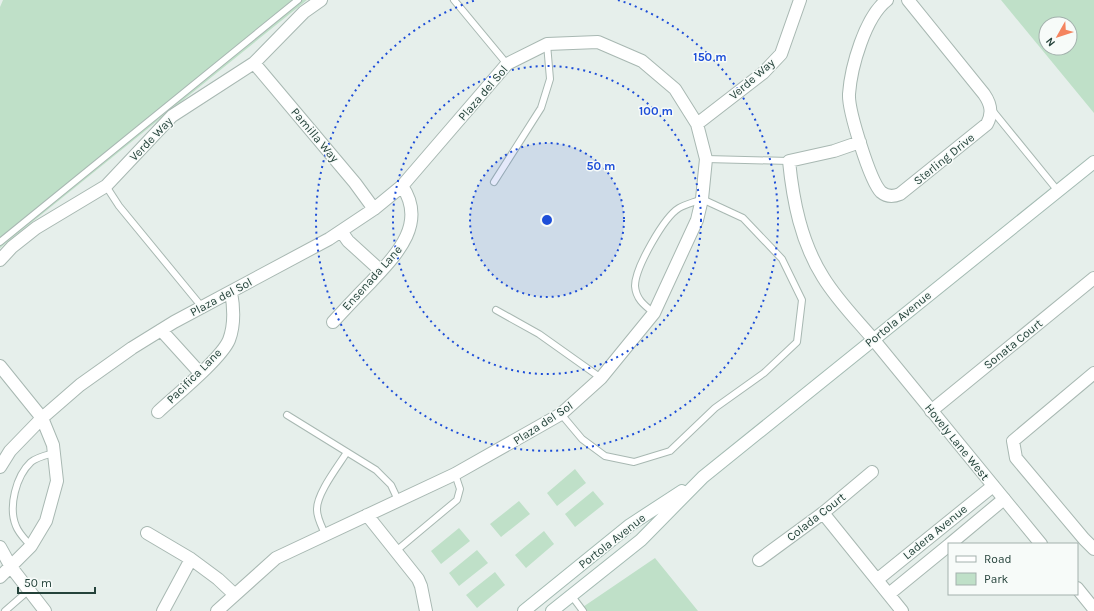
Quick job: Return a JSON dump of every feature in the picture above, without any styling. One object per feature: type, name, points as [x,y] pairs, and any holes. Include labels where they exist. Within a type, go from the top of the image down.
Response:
[{"type":"street","name":"Verde Way","points":[[0,260],[12,247],[36,228],[106,186],[172,116],[254,63],[304,12],[320,0]]},
{"type":"street","name":"Verde Way","points":[[697,124],[763,73],[781,54],[800,0]]},
{"type":"street","points":[[789,161],[834,151],[860,142],[851,113],[849,95],[853,73],[860,48],[876,12],[887,0]]},
{"type":"street","points":[[908,0],[984,94],[991,109]]},
{"type":"street","name":"Plaza del Sol","points":[[0,468],[10,451],[42,418],[80,385],[161,330],[341,231],[374,210],[402,186],[508,64],[547,44],[598,42],[642,61],[675,89],[697,124],[706,159],[702,199],[697,220],[654,313],[601,378],[561,414],[455,474],[276,558],[234,594],[217,611]]},
{"type":"street","name":"Pamilla Way","points":[[254,63],[355,183],[374,210]]},
{"type":"street","name":"Sterling Drive","points":[[860,142],[876,186],[886,196],[893,197],[900,194],[987,124],[991,109]]},
{"type":"street","name":"Hovely Lane West","points":[[789,161],[793,196],[804,239],[823,277],[1039,543]]},
{"type":"street","name":"Portola Avenue","points":[[524,611],[630,525],[703,477],[1094,162]]},
{"type":"street","name":"Ensenada Lane","points":[[333,322],[399,252],[407,235],[410,224],[409,202],[402,186]]},
{"type":"street","points":[[341,231],[348,241],[381,271]]},
{"type":"street","name":"Sonata Court","points":[[931,411],[1094,278]]},
{"type":"street","name":"Pacifica Lane","points":[[158,412],[211,363],[228,341],[235,314],[231,292]]},
{"type":"street","points":[[161,330],[200,373]]},
{"type":"street","points":[[0,366],[42,418],[53,446],[57,481],[46,521],[31,546],[0,577]]},
{"type":"street","points":[[1094,373],[1013,441],[1016,458],[1094,549]]},
{"type":"street","name":"Colada Court","points":[[759,560],[823,513],[872,472]]},
{"type":"street","name":"Portola Avenue","points":[[552,611],[641,540],[703,477]]},
{"type":"street","name":"Ladera Avenue","points":[[878,579],[993,486]]},
{"type":"street","name":"Ladera Avenue","points":[[951,543],[1004,499]]},
{"type":"street","points":[[823,513],[878,579],[902,611]]},
{"type":"street","points":[[367,515],[411,569],[421,586],[426,611]]},
{"type":"street","points":[[147,533],[191,558],[218,579],[234,594]]},
{"type":"street","name":"Ladera Avenue","points":[[889,594],[948,546]]},
{"type":"street","points":[[0,547],[11,567],[28,591],[45,611]]},
{"type":"street","points":[[916,548],[929,562]]},
{"type":"street","points":[[163,611],[191,558]]},
{"type":"street","points":[[1078,589],[1094,609]]},
{"type":"lane","points":[[0,242],[298,0]]},
{"type":"lane","points":[[454,0],[508,64]]},
{"type":"lane","points":[[494,182],[540,108],[550,79],[547,44]]},
{"type":"lane","points":[[991,109],[1058,191]]},
{"type":"lane","points":[[706,159],[789,161]]},
{"type":"lane","points":[[106,186],[119,206],[202,307]]},
{"type":"lane","points":[[561,414],[582,439],[605,456],[634,462],[670,451],[715,408],[764,373],[797,342],[802,300],[782,259],[743,218],[702,199],[678,209],[661,228],[640,269],[635,285],[640,302],[654,313]]},
{"type":"lane","points":[[496,310],[539,334],[601,378]]},
{"type":"lane","points":[[287,415],[383,475],[398,500]]},
{"type":"lane","points":[[326,534],[318,516],[317,505],[322,492],[347,452]]},
{"type":"lane","points":[[31,546],[19,533],[15,524],[14,498],[18,481],[31,462],[37,458],[54,453]]},
{"type":"lane","points":[[396,551],[457,500],[460,489],[455,474]]},
{"type":"lane","points":[[5,611],[28,591]]},
{"type":"lane","points":[[571,596],[584,611]]},
{"type":"green space","points":[[3,0],[307,0],[0,248],[0,7]]},
{"type":"green space","points":[[1001,0],[1094,0],[1094,113],[1047,56],[1078,56],[1078,16],[1038,16],[1038,45]]},
{"type":"green space","points":[[575,469],[586,483],[557,506],[547,493]]},
{"type":"green space","points":[[593,491],[604,504],[575,527],[565,514]]},
{"type":"green space","points":[[519,501],[530,514],[501,537],[490,524]]},
{"type":"green space","points":[[459,528],[470,541],[441,564],[431,551]]},
{"type":"green space","points":[[544,531],[554,544],[526,568],[515,555]]},
{"type":"green space","points":[[477,550],[488,563],[459,586],[449,573]]},
{"type":"green space","points":[[655,558],[698,611],[577,611]]},
{"type":"green space","points":[[495,572],[505,585],[477,608],[466,595]]}]
